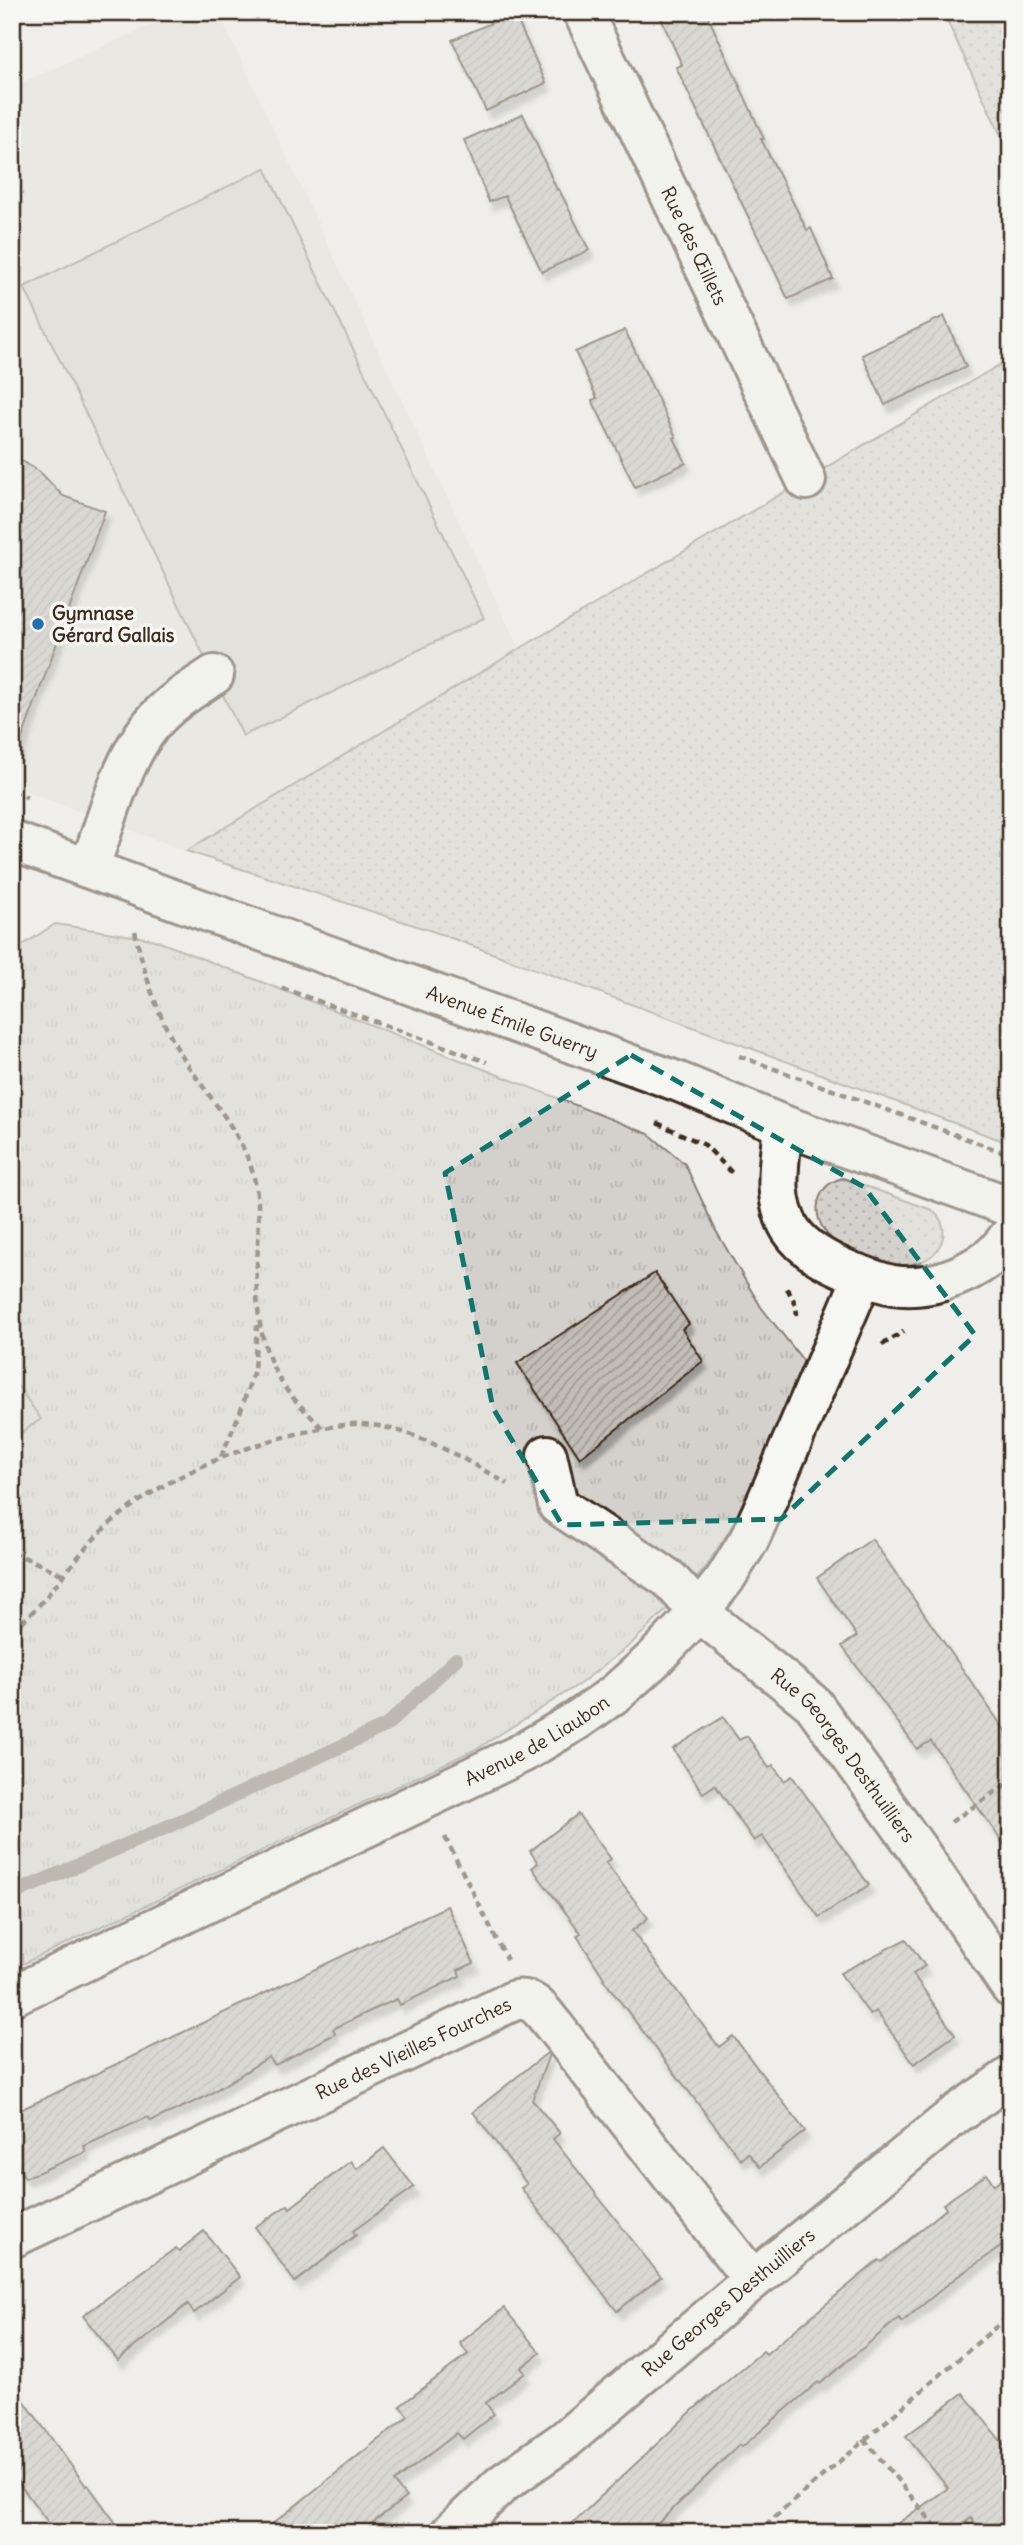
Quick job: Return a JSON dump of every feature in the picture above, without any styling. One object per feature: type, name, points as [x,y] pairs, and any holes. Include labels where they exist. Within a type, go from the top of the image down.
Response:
[{"type":"street","name":"Rue des Œillets","points":[[583,12],[806,480]]},
{"type":"street","points":[[89,868],[131,757],[150,726],[176,700],[214,675]]},
{"type":"street","name":"Avenue Émile Guerry","points":[[12,841],[679,1082],[783,1125],[1011,1207]]},
{"type":"street","points":[[783,1125],[777,1180],[783,1212],[791,1229],[805,1246],[833,1265],[893,1285],[923,1286],[958,1276],[992,1257],[1011,1234]]},
{"type":"street","name":"Avenue de Liaubon","points":[[12,1996],[522,1753],[616,1693],[699,1612],[725,1579],[749,1540],[863,1276]]},
{"type":"street","points":[[547,1455],[558,1504]]},
{"type":"street","name":"Rue Georges Desthuilliers","points":[[558,1504],[669,1579],[699,1612],[813,1704],[916,1847],[1011,1988]]},
{"type":"street","name":"Rue des Vieilles Fourches","points":[[12,2238],[515,2000],[526,1999],[532,2001],[554,2026],[753,2280]]},
{"type":"street","name":"Rue Georges Desthuilliers","points":[[450,2533],[502,2484],[565,2440],[753,2280],[956,2115],[1011,2076]]},
{"type":"path","points":[[123,926],[148,936]]},
{"type":"path","points":[[135,931],[154,1001],[179,1052],[229,1124],[250,1166],[256,1191],[259,1222],[258,1321],[254,1370],[241,1410],[220,1458]]},
{"type":"path","points":[[279,987],[496,1065]]},
{"type":"path","points":[[649,1120],[705,1145],[735,1175],[738,1187]]},
{"type":"path","points":[[784,1284],[796,1305],[797,1318]]},
{"type":"path","points":[[258,1321],[272,1367],[289,1392],[323,1429]]},
{"type":"path","points":[[879,1347],[898,1333],[910,1329]]},
{"type":"path","points":[[12,1630],[27,1619],[47,1597],[62,1574],[112,1522],[157,1488],[192,1469],[283,1437],[361,1424],[401,1432],[444,1448],[513,1487],[558,1504]]},
{"type":"path","points":[[12,1552],[62,1574]]},
{"type":"path","points":[[916,1847],[1011,1781]]},
{"type":"path","points":[[443,1833],[526,1999]]},
{"type":"path","points":[[756,2533],[1011,2314]]},
{"type":"path","points":[[864,2439],[941,2533]]},
{"type":"highlighted area","points":[[631,1055],[864,1187],[975,1335],[781,1519],[562,1525],[493,1408],[445,1173]]},
{"type":"shaded area","points":[[181,12],[218,12],[519,649],[186,851],[12,786],[12,65],[21,83]]},
{"type":"green space","points":[[943,12],[1011,12],[1011,157]]},
{"type":"green space","points":[[265,168],[484,618],[243,736],[24,287]]},
{"type":"green space","points":[[1011,358],[1011,1144],[432,931],[186,851],[519,649]]},
{"type":"green space","points":[[55,924],[152,939],[649,1134],[685,1164],[716,1231],[761,1307],[809,1368],[737,1519],[705,1568],[683,1594],[630,1645],[581,1683],[480,1747],[12,1969],[12,952]]},
{"type":"green space","points":[[843,1178],[932,1210],[942,1225],[944,1233],[941,1243],[930,1257],[912,1264],[891,1265],[848,1251],[831,1238],[820,1222],[818,1203],[827,1186]]},
{"type":"green space","points":[[12,1378],[41,1419],[12,1439]]},
{"type":"building","points":[[658,12],[706,12],[764,139],[761,139],[807,230],[811,228],[833,279],[788,299],[676,67],[682,65]]},
{"type":"building","points":[[514,13],[546,83],[486,111],[452,40]]},
{"type":"building","points":[[523,114],[557,190],[559,189],[589,250],[542,272],[505,196],[489,202],[464,140]]},
{"type":"building","points":[[944,316],[966,367],[885,405],[862,355]]},
{"type":"building","points":[[625,330],[686,463],[635,487],[592,400],[597,398],[575,352]]},
{"type":"building","name":"Gymnase Gérard Gallais","points":[[12,455],[40,472],[63,496],[105,511],[17,752],[12,751]]},
{"type":"building","points":[[655,1273],[689,1324],[682,1329],[703,1361],[580,1458],[517,1363]]},
{"type":"building","points":[[872,1539],[1011,1739],[1011,1854],[931,1741],[917,1749],[842,1646],[857,1636],[817,1578]]},
{"type":"building","points":[[723,1717],[739,1740],[747,1736],[769,1768],[773,1765],[784,1781],[792,1776],[869,1885],[819,1917],[762,1836],[754,1841],[715,1785],[703,1793],[673,1749]]},
{"type":"building","points":[[578,1814],[611,1859],[606,1863],[648,1918],[632,1931],[719,2047],[733,2036],[805,2131],[760,2167],[748,2153],[741,2160],[603,1979],[577,1936],[581,1933],[532,1868],[538,1863],[530,1851]]},
{"type":"building","points":[[447,1906],[474,1963],[458,1970],[460,1976],[400,2005],[397,1999],[368,2012],[333,2029],[335,2034],[275,2065],[269,2057],[203,2098],[151,2121],[148,2117],[84,2146],[86,2152],[25,2178],[12,2158],[12,2114]]},
{"type":"building","points":[[906,1939],[925,1966],[913,1974],[955,2035],[914,2064],[876,2011],[870,2015],[840,1973]]},
{"type":"building","points":[[547,2053],[549,2055],[532,2100],[560,2133],[553,2139],[661,2277],[617,2311],[521,2188],[527,2184],[473,2112]]},
{"type":"building","points":[[384,2148],[414,2187],[353,2231],[356,2235],[295,2282],[255,2227],[288,2205],[290,2208],[351,2161],[357,2169]]},
{"type":"building","points":[[987,2174],[994,2185],[1011,2174],[1011,2240],[954,2279],[902,2322],[899,2318],[742,2447],[739,2445],[648,2533],[562,2533],[693,2410],[763,2351],[766,2354],[879,2260],[882,2262],[946,2209],[943,2204]]},
{"type":"building","points":[[204,2231],[240,2277],[194,2313],[188,2304],[118,2360],[83,2316],[176,2248],[179,2251]]},
{"type":"building","points":[[504,2308],[540,2353],[521,2368],[525,2373],[486,2403],[494,2414],[463,2439],[457,2433],[394,2482],[406,2497],[359,2533],[261,2533],[408,2416],[400,2406],[468,2354],[460,2343]]},
{"type":"building","points":[[12,2384],[123,2533],[56,2533],[12,2474]]},
{"type":"building","points":[[963,2393],[1011,2454],[1011,2533],[982,2533],[971,2518],[954,2533],[884,2533],[948,2488],[906,2436]]},
{"type":"waterway","points":[[12,1894],[176,1823],[387,1725],[456,1659]]},
{"type":"place","name":"Gymnase Gérard Gallais","points":[[38,624]]}]
